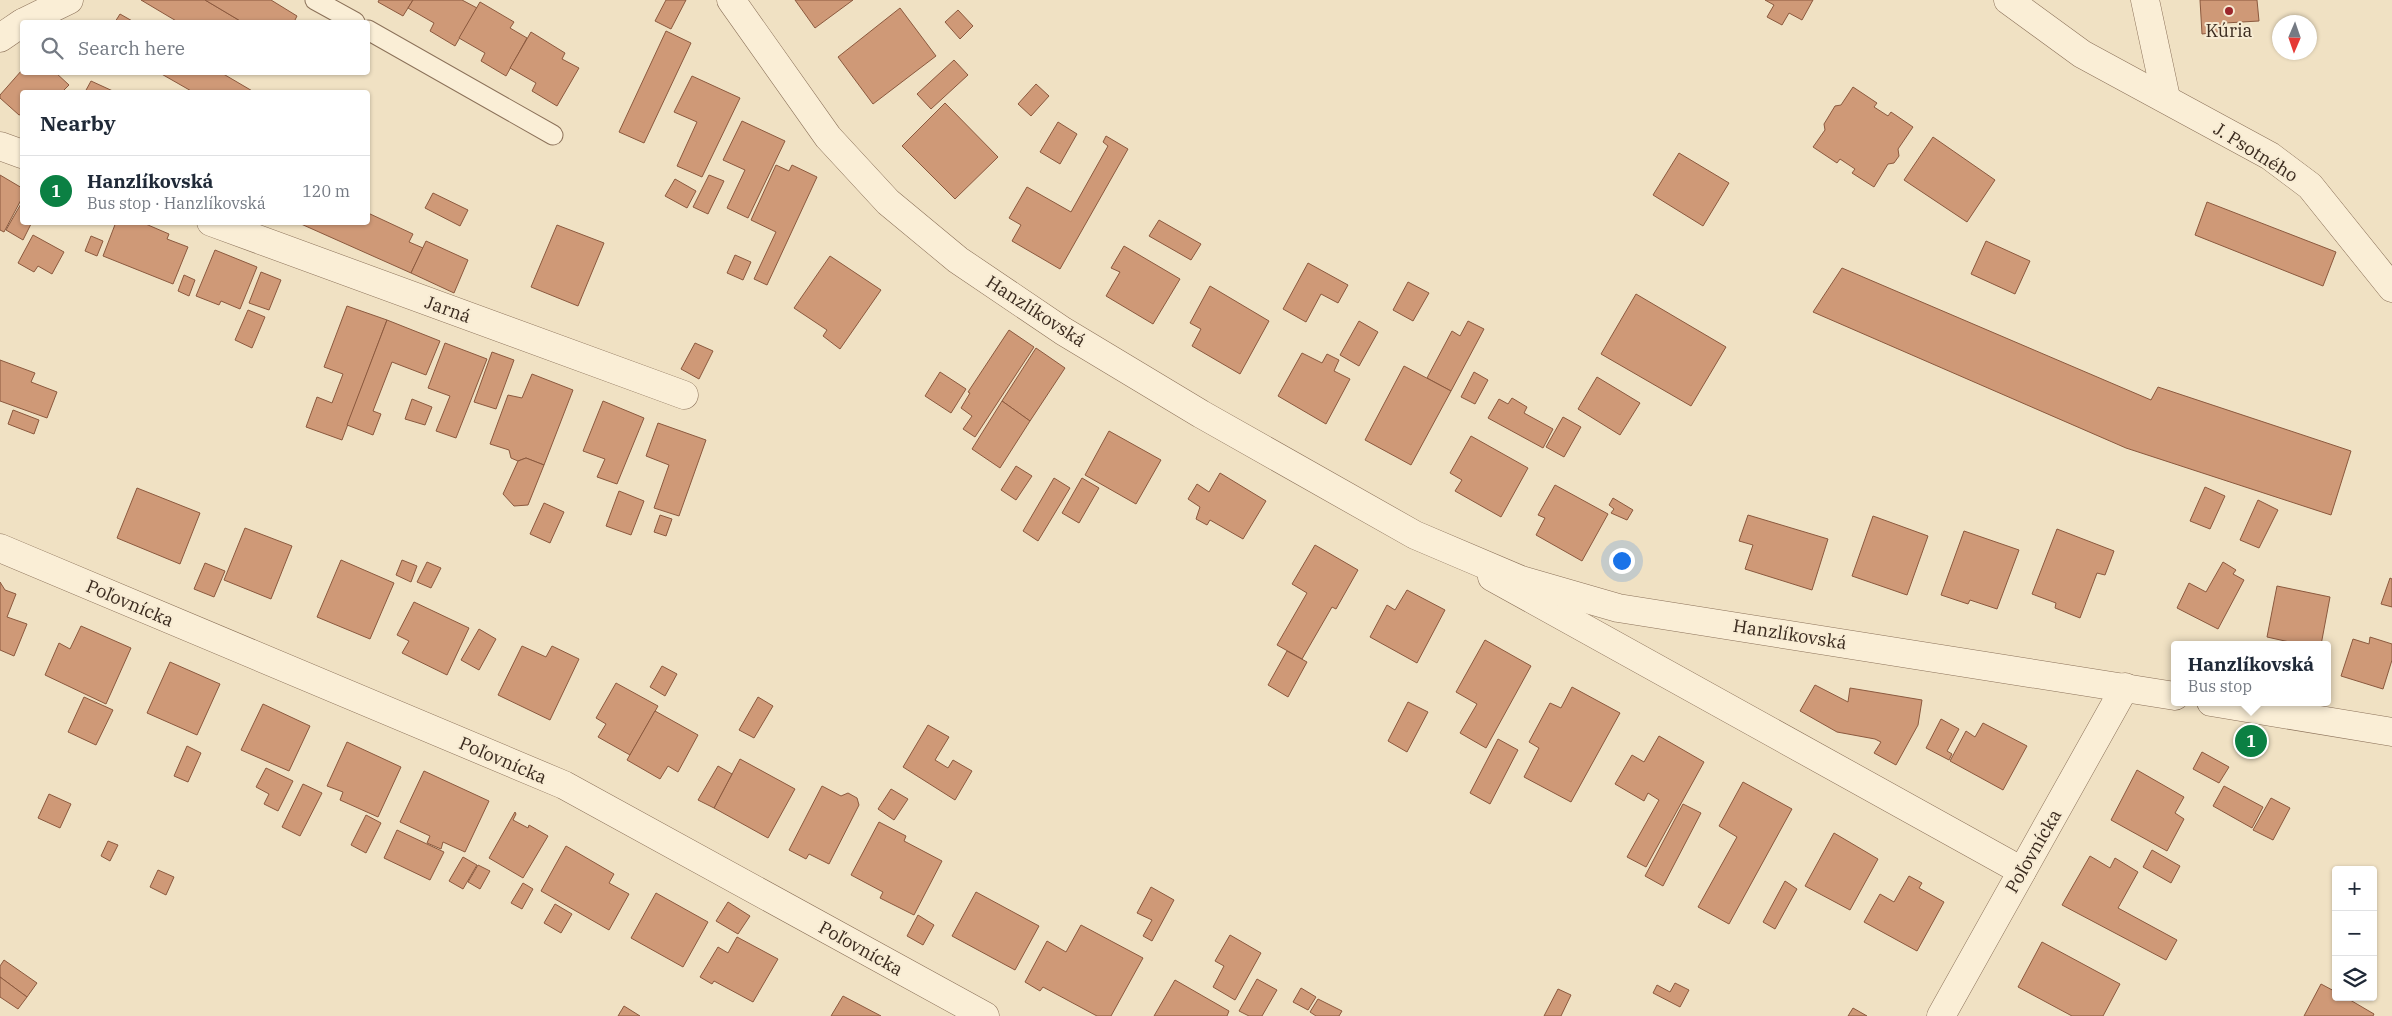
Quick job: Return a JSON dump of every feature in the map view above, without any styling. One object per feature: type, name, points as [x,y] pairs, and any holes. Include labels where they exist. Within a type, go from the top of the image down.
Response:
[{"type":"street","points":[[30,20],[69,0]]},
{"type":"street","name":"Hanzlíkovská","points":[[731,0],[828,137],[888,202],[958,260],[1064,331],[1201,414],[1415,535],[2022,871]]},
{"type":"street","name":"J. Psotného","points":[[2008,0],[2082,54],[2270,156],[2310,186],[2392,288]]},
{"type":"street","points":[[2145,0],[2166,98]]},
{"type":"street","points":[[0,38],[20,26]]},
{"type":"street","points":[[0,146],[20,153]]},
{"type":"street","name":"Jarná","points":[[219,225],[684,395]]},
{"type":"street","name":"Hanzlíkovská","points":[[1415,535],[1521,580],[1618,608],[2125,686],[2171,695]]},
{"type":"street","name":"Poľovnícka","points":[[0,548],[564,785],[985,1016]]},
{"type":"street","name":"Poľovnícka","points":[[1940,1016],[2125,686]]},
{"type":"street","points":[[2235,706],[2392,732]]},
{"type":"lane","points":[[315,0],[351,20]]},
{"type":"lane","points":[[370,31],[553,135]]},
{"type":"building","points":[[141,0],[205,0],[239,20],[175,20]]},
{"type":"building","points":[[205,0],[271,0],[297,16],[295,20],[239,20]]},
{"type":"building","points":[[379,0],[413,0],[403,16],[378,2]]},
{"type":"building","points":[[413,0],[462,0],[477,8],[455,46],[430,31],[434,23],[408,8]]},
{"type":"building","points":[[666,0],[686,0],[671,29],[655,21]]},
{"type":"building","points":[[795,0],[853,0],[815,28]]},
{"type":"building","points":[[1765,0],[1813,0],[1802,20],[1789,13],[1782,25],[1767,17],[1774,5]]},
{"type":"building","name":"Kúria","points":[[2200,0],[2257,0],[2259,21],[2225,23],[2225,31],[2202,34]]},
{"type":"building","points":[[480,2],[514,22],[510,28],[527,38],[506,76],[481,61],[485,53],[459,38]]},
{"type":"building","points":[[900,8],[936,56],[873,104],[838,57]]},
{"type":"building","points":[[958,10],[973,26],[960,39],[945,22]]},
{"type":"building","points":[[120,14],[130,20],[116,20]]},
{"type":"building","points":[[666,31],[691,43],[644,143],[619,132]]},
{"type":"building","points":[[531,32],[565,53],[562,59],[579,68],[557,106],[532,91],[536,83],[510,68]]},
{"type":"building","points":[[954,60],[968,75],[931,109],[917,94]]},
{"type":"building","points":[[20,72],[20,75],[58,75],[69,85],[64,90],[20,90],[19,115],[0,98],[0,95]]},
{"type":"building","points":[[163,75],[225,75],[251,90],[190,90]]},
{"type":"building","points":[[692,76],[740,98],[702,177],[677,166],[697,122],[674,112]]},
{"type":"building","points":[[91,81],[111,90],[86,90]]},
{"type":"building","points":[[1036,84],[1049,96],[1031,116],[1018,104]]},
{"type":"building","points":[[1853,87],[1877,103],[1874,107],[1888,116],[1891,112],[1913,127],[1898,149],[1899,156],[1894,163],[1888,164],[1874,187],[1852,173],[1855,169],[1840,159],[1837,163],[1813,147],[1825,130],[1824,124],[1835,106],[1841,105]]},
{"type":"building","points":[[945,103],[998,157],[955,199],[902,146]]},
{"type":"building","points":[[742,121],[785,141],[748,218],[727,208],[745,170],[723,160]]},
{"type":"building","points":[[1058,122],[1077,134],[1060,164],[1040,152]]},
{"type":"building","points":[[1106,136],[1128,149],[1060,269],[1012,241],[1021,225],[1009,218],[1027,187],[1071,212],[1108,146],[1103,142]]},
{"type":"building","points":[[1933,137],[1995,180],[1967,222],[1904,180]]},
{"type":"building","points":[[1679,153],[1729,183],[1703,226],[1653,195]]},
{"type":"building","points":[[776,165],[789,171],[792,165],[817,177],[767,285],[754,279],[776,232],[751,220]]},
{"type":"building","points":[[0,175],[20,187],[20,202],[4,232],[0,230]]},
{"type":"building","points":[[709,175],[724,181],[708,214],[693,207]]},
{"type":"building","points":[[675,179],[696,191],[687,208],[665,196]]},
{"type":"building","points":[[433,193],[468,210],[460,226],[425,208]]},
{"type":"building","points":[[2207,202],[2336,252],[2323,286],[2195,235]]},
{"type":"building","points":[[20,206],[20,225],[30,225],[23,240],[6,230]]},
{"type":"building","points":[[370,214],[413,234],[409,242],[423,248],[411,273],[303,225],[370,225]]},
{"type":"building","points":[[1159,220],[1201,244],[1191,260],[1149,236]]},
{"type":"building","points":[[115,225],[148,225],[169,234],[167,239],[188,247],[173,284],[103,256]]},
{"type":"building","points":[[557,225],[604,243],[578,306],[531,287]]},
{"type":"building","points":[[33,235],[64,252],[52,274],[38,266],[34,272],[18,263]]},
{"type":"building","points":[[91,236],[103,241],[97,256],[85,251]]},
{"type":"building","points":[[426,241],[468,260],[454,293],[411,273]]},
{"type":"building","points":[[1986,241],[2030,261],[2015,294],[1971,274]]},
{"type":"building","points":[[1124,246],[1180,279],[1153,324],[1106,296],[1120,272],[1111,268]]},
{"type":"building","points":[[215,250],[257,267],[240,309],[221,301],[219,305],[196,296]]},
{"type":"building","points":[[735,255],[751,262],[743,280],[727,273]]},
{"type":"building","points":[[830,256],[881,290],[840,349],[823,336],[827,330],[794,308]]},
{"type":"building","points":[[1308,263],[1348,285],[1338,303],[1321,294],[1306,322],[1283,309]]},
{"type":"building","points":[[1842,268],[2151,400],[2158,387],[2351,451],[2331,515],[2126,448],[1813,312]]},
{"type":"building","points":[[261,272],[281,280],[269,310],[249,303]]},
{"type":"building","points":[[184,275],[195,280],[189,296],[178,291]]},
{"type":"building","points":[[1408,282],[1429,293],[1413,321],[1393,310]]},
{"type":"building","points":[[1210,286],[1269,321],[1240,374],[1192,346],[1201,329],[1190,323]]},
{"type":"building","points":[[1636,294],[1726,347],[1691,406],[1601,354]]},
{"type":"building","points":[[347,306],[387,320],[342,440],[306,427],[317,397],[332,403],[343,374],[324,367]]},
{"type":"building","points":[[248,310],[265,317],[252,348],[235,340]]},
{"type":"building","points":[[387,320],[440,341],[426,375],[392,362],[373,411],[381,414],[373,435],[347,425]]},
{"type":"building","points":[[1359,321],[1378,332],[1359,366],[1340,355]]},
{"type":"building","points":[[1468,321],[1484,329],[1451,391],[1427,378],[1452,331],[1460,336]]},
{"type":"building","points":[[1009,330],[1034,347],[975,437],[963,429],[972,416],[961,408],[970,393],[968,392]]},
{"type":"building","points":[[445,343],[487,359],[456,438],[436,431],[450,396],[428,388]]},
{"type":"building","points":[[695,343],[713,351],[699,379],[681,369]]},
{"type":"building","points":[[1036,348],[1065,368],[1030,421],[1002,401]]},
{"type":"building","points":[[492,352],[514,360],[496,409],[474,402]]},
{"type":"building","points":[[1302,353],[1322,363],[1327,354],[1339,360],[1334,371],[1350,379],[1326,424],[1278,396]]},
{"type":"building","points":[[0,360],[35,373],[31,382],[57,392],[47,418],[0,401]]},
{"type":"building","points":[[1404,366],[1451,391],[1411,465],[1365,440]]},
{"type":"building","points":[[940,372],[966,389],[951,413],[925,396]]},
{"type":"building","points":[[1474,372],[1488,380],[1475,404],[1461,397]]},
{"type":"building","points":[[532,374],[573,390],[544,465],[526,458],[518,461],[511,458],[509,450],[490,444],[508,395],[522,398]]},
{"type":"building","points":[[1597,377],[1640,403],[1620,435],[1578,409]]},
{"type":"building","points":[[1512,398],[1527,407],[1524,413],[1553,429],[1543,448],[1488,418],[1499,399],[1508,404]]},
{"type":"building","points":[[412,399],[432,407],[425,425],[405,419]]},
{"type":"building","points":[[603,401],[644,418],[617,484],[597,477],[605,459],[583,451]]},
{"type":"building","points":[[1002,401],[1030,421],[1000,468],[972,449]]},
{"type":"building","points":[[13,410],[39,420],[34,434],[8,424]]},
{"type":"building","points":[[1563,417],[1581,427],[1564,457],[1546,447]]},
{"type":"building","points":[[658,423],[706,440],[679,516],[654,508],[669,465],[646,456]]},
{"type":"building","points":[[1109,431],[1161,460],[1136,504],[1085,475]]},
{"type":"building","points":[[1471,436],[1528,468],[1501,517],[1455,491],[1462,480],[1450,473]]},
{"type":"building","points":[[526,458],[544,465],[528,505],[514,506],[503,494],[518,461]]},
{"type":"building","points":[[1016,466],[1032,476],[1016,500],[1001,490]]},
{"type":"building","points":[[1220,473],[1266,501],[1243,539],[1210,520],[1207,525],[1196,519],[1200,507],[1188,499],[1197,484],[1209,492]]},
{"type":"building","points":[[1054,478],[1070,488],[1038,541],[1023,531]]},
{"type":"building","points":[[1082,478],[1099,488],[1079,523],[1062,513]]},
{"type":"building","points":[[1555,485],[1608,514],[1582,561],[1536,535],[1545,518],[1538,515]]},
{"type":"building","points":[[2205,487],[2225,496],[2210,529],[2190,521]]},
{"type":"building","points":[[137,488],[200,513],[180,564],[117,538]]},
{"type":"building","points":[[619,491],[644,501],[631,535],[606,526]]},
{"type":"building","points":[[1613,498],[1633,510],[1627,520],[1611,513],[1614,509],[1609,505]]},
{"type":"building","points":[[2258,500],[2278,510],[2259,548],[2240,540]]},
{"type":"building","points":[[544,503],[564,512],[550,543],[530,534]]},
{"type":"building","points":[[660,515],[672,519],[666,536],[654,532]]},
{"type":"building","points":[[1748,515],[1828,539],[1812,590],[1745,569],[1753,545],[1739,541]]},
{"type":"building","points":[[1873,516],[1928,536],[1907,595],[1852,576]]},
{"type":"building","points":[[245,528],[292,546],[271,599],[224,580]]},
{"type":"building","points":[[2057,529],[2114,551],[2105,575],[2097,573],[2080,618],[2055,608],[2056,603],[2032,594]]},
{"type":"building","points":[[1964,531],[2019,550],[1997,609],[1970,600],[1968,604],[1941,595]]},
{"type":"building","points":[[1315,545],[1358,570],[1336,609],[1332,607],[1302,659],[1277,645],[1307,593],[1292,584]]},
{"type":"building","points":[[341,560],[394,583],[370,639],[317,617]]},
{"type":"building","points":[[402,560],[417,566],[411,582],[396,575]]},
{"type":"building","points":[[427,562],[441,568],[431,588],[417,582]]},
{"type":"building","points":[[2223,562],[2236,570],[2233,574],[2244,580],[2218,629],[2177,608],[2189,583],[2206,592]]},
{"type":"building","points":[[205,563],[225,571],[214,597],[194,589]]},
{"type":"building","points":[[2390,578],[2392,579],[2392,607],[2381,604]]},
{"type":"building","points":[[0,582],[5,590],[16,594],[7,617],[27,624],[14,656],[0,650]]},
{"type":"building","points":[[2277,586],[2330,597],[2322,641],[2285,641],[2267,637]]},
{"type":"building","points":[[1407,590],[1445,610],[1417,663],[1370,637],[1387,605],[1395,610]]},
{"type":"building","points":[[414,602],[469,628],[447,675],[402,653],[409,641],[397,635]]},
{"type":"building","points":[[81,626],[131,648],[106,704],[45,675],[59,643],[70,649]]},
{"type":"building","points":[[479,629],[496,639],[479,670],[461,660]]},
{"type":"building","points":[[2370,637],[2392,644],[2392,660],[2383,689],[2341,676],[2353,639],[2369,644]]},
{"type":"building","points":[[1485,640],[1531,666],[1486,748],[1460,733],[1477,704],[1456,692]]},
{"type":"building","points":[[522,646],[546,657],[552,646],[579,659],[550,720],[498,695]]},
{"type":"building","points":[[1287,651],[1307,662],[1288,697],[1268,685]]},
{"type":"building","points":[[170,662],[220,684],[197,735],[147,713]]},
{"type":"building","points":[[662,666],[677,674],[665,696],[650,687]]},
{"type":"building","points":[[616,683],[658,706],[630,755],[598,737],[606,724],[596,718]]},
{"type":"building","points":[[1815,685],[1848,702],[1850,688],[1922,700],[1918,725],[1896,765],[1874,753],[1881,742],[1875,739],[1837,732],[1800,711]]},
{"type":"building","points":[[1572,687],[1620,713],[1571,802],[1524,777],[1539,748],[1529,742],[1550,703],[1561,708]]},
{"type":"building","points":[[84,697],[113,710],[96,745],[68,732]]},
{"type":"building","points":[[758,697],[773,706],[754,738],[739,730]]},
{"type":"building","points":[[1408,702],[1428,712],[1407,752],[1388,741]]},
{"type":"building","points":[[263,704],[310,726],[289,771],[241,750]]},
{"type":"building","points":[[655,711],[698,735],[678,772],[668,766],[660,779],[627,760]]},
{"type":"building","points":[[1941,719],[1959,729],[1947,751],[1952,754],[1949,760],[1926,748]]},
{"type":"building","points":[[1983,723],[2027,746],[2003,790],[1950,761],[1966,731],[1975,737]]},
{"type":"building","points":[[928,725],[949,737],[935,760],[948,768],[953,760],[972,771],[955,800],[903,767]]},
{"type":"building","points":[[1659,736],[1704,762],[1646,867],[1627,857],[1659,800],[1648,793],[1644,801],[1615,784],[1632,755],[1644,762]]},
{"type":"building","points":[[1498,739],[1518,750],[1490,804],[1470,793]]},
{"type":"building","points":[[347,742],[401,767],[378,817],[340,800],[343,792],[327,786]]},
{"type":"building","points":[[187,746],[201,753],[188,782],[174,776]]},
{"type":"building","points":[[2202,752],[2229,767],[2219,783],[2193,769]]},
{"type":"building","points":[[740,759],[795,789],[768,838],[714,808]]},
{"type":"building","points":[[718,766],[732,774],[714,808],[698,800]]},
{"type":"building","points":[[266,768],[293,781],[278,811],[264,804],[269,794],[256,787]]},
{"type":"building","points":[[2137,770],[2184,797],[2175,813],[2184,819],[2167,851],[2111,820]]},
{"type":"building","points":[[424,771],[489,801],[465,852],[443,842],[441,849],[427,843],[430,836],[400,822]]},
{"type":"building","points":[[1743,782],[1792,809],[1729,924],[1698,907],[1737,837],[1719,826]]},
{"type":"building","points":[[303,784],[322,793],[300,836],[282,827]]},
{"type":"building","points":[[822,786],[841,796],[848,793],[857,798],[859,805],[829,864],[809,854],[806,859],[789,850]]},
{"type":"building","points":[[2224,786],[2263,807],[2252,828],[2213,806]]},
{"type":"building","points":[[891,789],[908,799],[894,820],[878,809]]},
{"type":"building","points":[[49,794],[71,804],[60,828],[38,818]]},
{"type":"building","points":[[2271,798],[2290,808],[2273,840],[2253,830]]},
{"type":"building","points":[[1683,804],[1701,813],[1663,886],[1645,876]]},
{"type":"building","points":[[515,812],[513,820],[528,828],[529,825],[548,836],[523,878],[489,858]]},
{"type":"building","points":[[366,815],[381,823],[366,853],[351,845]]},
{"type":"building","points":[[879,822],[906,836],[904,841],[942,861],[914,915],[880,898],[883,892],[851,875]]},
{"type":"building","points":[[397,830],[444,852],[430,880],[384,858]]},
{"type":"building","points":[[1834,833],[1878,859],[1850,910],[1805,886]]},
{"type":"building","points":[[108,841],[118,845],[110,861],[101,856]]},
{"type":"building","points":[[566,846],[614,874],[609,883],[629,894],[609,930],[541,891]]},
{"type":"building","points":[[2152,850],[2180,866],[2171,883],[2143,867]]},
{"type":"building","points":[[2090,856],[2110,868],[2115,858],[2138,872],[2118,908],[2177,940],[2166,960],[2062,905]]},
{"type":"building","points":[[463,857],[477,865],[463,889],[449,881]]},
{"type":"building","points":[[478,865],[490,871],[480,889],[468,882]]},
{"type":"building","points":[[158,870],[174,877],[166,895],[150,887]]},
{"type":"building","points":[[1909,876],[1922,883],[1919,888],[1944,902],[1917,951],[1864,922],[1880,894],[1894,902]]},
{"type":"building","points":[[1785,881],[1797,889],[1775,929],[1763,922]]},
{"type":"building","points":[[523,883],[533,889],[522,909],[511,903]]},
{"type":"building","points":[[1151,887],[1174,900],[1152,941],[1143,936],[1152,920],[1137,913]]},
{"type":"building","points":[[976,892],[1039,926],[1015,970],[952,936]]},
{"type":"building","points":[[656,893],[708,922],[683,967],[631,938]]},
{"type":"building","points":[[728,902],[750,916],[738,934],[716,921]]},
{"type":"building","points":[[555,904],[572,914],[561,933],[544,923]]},
{"type":"building","points":[[918,915],[934,925],[923,945],[907,936]]},
{"type":"building","points":[[1081,925],[1143,958],[1111,1016],[1097,1016],[1043,987],[1040,991],[1025,982],[1047,941],[1066,952]]},
{"type":"building","points":[[1230,935],[1261,953],[1235,1000],[1213,987],[1224,966],[1215,961]]},
{"type":"building","points":[[737,937],[778,959],[753,1002],[714,981],[712,984],[700,977],[718,947],[728,953]]},
{"type":"building","points":[[2042,942],[2120,984],[2103,1016],[2072,1016],[2018,987]]},
{"type":"building","points":[[4,960],[37,983],[27,997],[0,977],[0,966]]},
{"type":"building","points":[[0,977],[27,997],[18,1009],[0,997]]},
{"type":"building","points":[[1257,979],[1277,990],[1262,1016],[1249,1016],[1239,1011]]},
{"type":"building","points":[[1175,980],[1229,1011],[1227,1016],[1154,1016]]},
{"type":"building","points":[[1675,983],[1689,990],[1680,1007],[1653,993],[1657,985],[1670,992]]},
{"type":"building","points":[[2321,984],[2332,990],[2332,1001],[2352,1001],[2374,1014],[2373,1016],[2304,1016]]},
{"type":"building","points":[[1301,988],[1316,997],[1308,1010],[1293,1002]]},
{"type":"building","points":[[1558,989],[1571,995],[1561,1016],[1544,1016]]},
{"type":"building","points":[[843,996],[881,1016],[831,1016]]},
{"type":"building","points":[[1318,999],[1342,1011],[1339,1016],[1316,1016],[1310,1012]]},
{"type":"building","points":[[624,1006],[640,1016],[618,1016]]},
{"type":"building","points":[[1853,1008],[1867,1016],[1848,1016]]},
{"type":"place","name":"Kúria","points":[[2229,11]]},
{"type":"place","name":"Hanzlíkovská","points":[[2251,741]]}]
